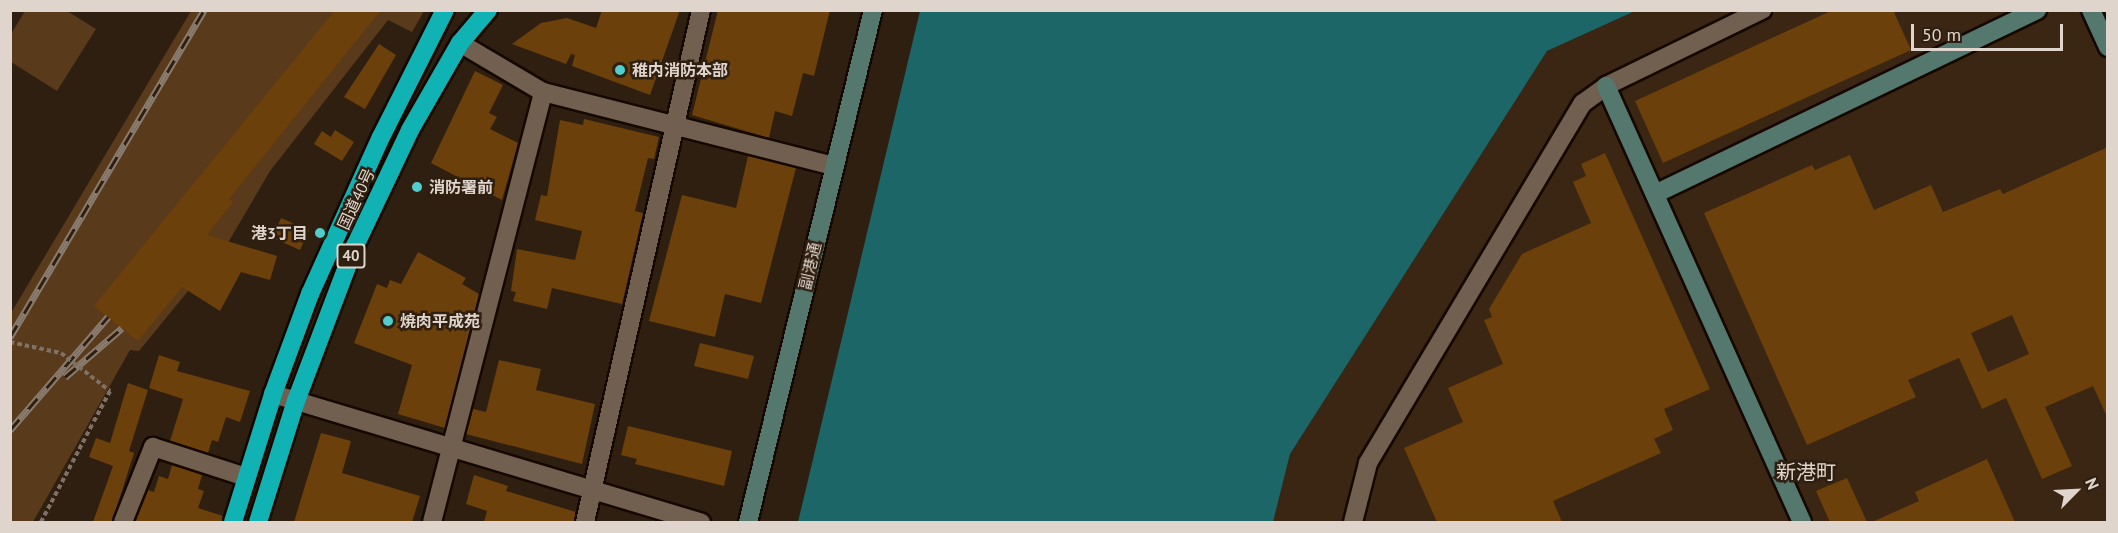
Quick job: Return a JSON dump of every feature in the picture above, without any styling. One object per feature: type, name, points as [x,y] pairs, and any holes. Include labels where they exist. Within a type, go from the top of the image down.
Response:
[{"type":"highway","name":"国道40号","points":[[258,522],[296,401],[356,246],[410,130],[460,43],[488,10]]},
{"type":"highway","name":"国道40号","points":[[233,522],[273,394],[338,228],[445,11]]},
{"type":"street","points":[[480,10],[460,43],[543,93],[676,129],[834,165]]},
{"type":"street","points":[[585,522],[676,129],[701,10]]},
{"type":"street","name":"副港通","points":[[748,522],[873,10]]},
{"type":"street","points":[[1353,522],[1368,463],[1583,103],[1606,86],[1762,10]]},
{"type":"street","points":[[1655,194],[2037,10]]},
{"type":"street","points":[[2091,10],[2108,47]]},
{"type":"street","points":[[1606,86],[1802,522]]},
{"type":"street","points":[[432,522],[543,93]]},
{"type":"street","points":[[273,394],[701,522]]},
{"type":"street","points":[[123,522],[153,447],[246,477]]},
{"type":"path","points":[[10,342],[61,353],[110,391],[41,522]]},
{"type":"shaded area","points":[[25,11],[67,11],[96,29],[57,91],[11,62],[11,34]]},
{"type":"shaded area","points":[[191,11],[424,11],[412,32],[388,20],[270,171],[229,241],[139,351],[130,350],[33,522],[11,522],[11,313]]},
{"type":"shaded area","points":[[1635,11],[2107,11],[2107,522],[1273,522],[1290,454],[1547,51]]},
{"type":"water","points":[[920,10],[1635,11],[1547,51],[1290,454],[1273,522],[798,522]]},
{"type":"building","points":[[335,10],[381,10],[229,199],[233,202],[207,235],[277,256],[270,280],[241,272],[220,311],[182,287],[138,341],[94,306]]},
{"type":"building","name":"稚内消防本部","points":[[602,10],[680,10],[650,95],[572,66],[575,55],[571,54],[566,64],[512,44],[541,23],[567,18],[596,28]]},
{"type":"building","points":[[718,10],[830,10],[814,76],[803,73],[792,116],[775,111],[769,138],[692,115]]},
{"type":"building","points":[[1833,10],[1893,10],[1911,50],[1663,163],[1635,101]]},
{"type":"building","points":[[379,44],[396,55],[365,109],[344,97]]},
{"type":"building","points":[[475,71],[503,85],[489,113],[497,117],[490,129],[518,143],[502,200],[431,163]]},
{"type":"building","points":[[584,119],[659,137],[654,159],[648,158],[635,211],[643,213],[622,304],[552,288],[547,309],[513,301],[516,292],[511,291],[517,249],[575,260],[582,231],[535,220],[541,195],[547,196],[560,120],[583,125]]},
{"type":"building","points":[[335,130],[354,142],[342,161],[314,144],[322,131],[331,137]]},
{"type":"building","points":[[2108,147],[2108,419],[2093,386],[2045,407],[2072,466],[2042,479],[2006,398],[1982,409],[1959,358],[1908,380],[1916,397],[1807,445],[1704,213],[1812,165],[1815,170],[1850,155],[1874,210],[1931,185],[1943,212],[2000,189],[2003,194]],"holes":[[[2012,315],[2029,354],[1988,372],[1971,333]]]},
{"type":"building","points":[[1605,153],[1710,389],[1664,409],[1673,430],[1654,439],[1661,453],[1553,501],[1562,522],[1437,522],[1404,448],[1463,422],[1448,388],[1503,364],[1484,320],[1492,317],[1489,309],[1522,254],[1591,223],[1573,182],[1586,176],[1581,164]]},
{"type":"building","points":[[748,156],[796,168],[761,303],[725,294],[715,337],[649,321],[682,195],[736,208]]},
{"type":"building","points":[[281,218],[309,230],[300,250],[273,238]]},
{"type":"building","points":[[418,252],[466,278],[462,284],[479,294],[445,428],[398,414],[412,365],[354,343],[377,284],[387,288],[390,280],[401,284]]},
{"type":"building","points":[[700,343],[754,356],[748,379],[694,366]]},
{"type":"building","points":[[159,355],[180,362],[177,371],[250,391],[240,422],[226,417],[218,442],[212,440],[208,453],[170,441],[183,399],[149,388]]},
{"type":"building","points":[[499,360],[541,369],[536,390],[595,404],[582,464],[466,434],[473,409],[486,412]]},
{"type":"building","points":[[128,383],[148,390],[129,451],[134,453],[112,522],[93,522],[113,466],[89,457],[96,438],[110,443]]},
{"type":"building","points":[[628,426],[732,451],[724,486],[635,464],[637,459],[621,455]]},
{"type":"building","points":[[321,433],[351,441],[342,473],[420,496],[412,522],[294,522]]},
{"type":"building","points":[[1987,459],[2015,522],[1872,522],[1919,501],[1915,492]]},
{"type":"building","points":[[172,465],[202,475],[198,489],[204,491],[198,508],[223,516],[222,522],[135,522],[148,490],[154,492],[159,476],[168,479]]},
{"type":"building","points":[[474,475],[508,486],[506,491],[576,512],[574,522],[484,522],[487,511],[466,504]]},
{"type":"building","points":[[1847,478],[1867,522],[1830,522],[1816,491]]},
{"type":"railway","points":[[10,337],[204,10]]},
{"type":"railway","points":[[10,430],[108,317]]},
{"type":"railway","points":[[65,377],[122,328]]},
{"type":"place","name":"稚内消防本部","points":[[620,70]]},
{"type":"place","name":"消防署前","points":[[417,187]]},
{"type":"place","name":"港3丁目","points":[[320,233]]},
{"type":"place","name":"焼肉平成苑","points":[[388,321]]},
{"type":"district","name":"新港町","points":[[1806,472]]}]
